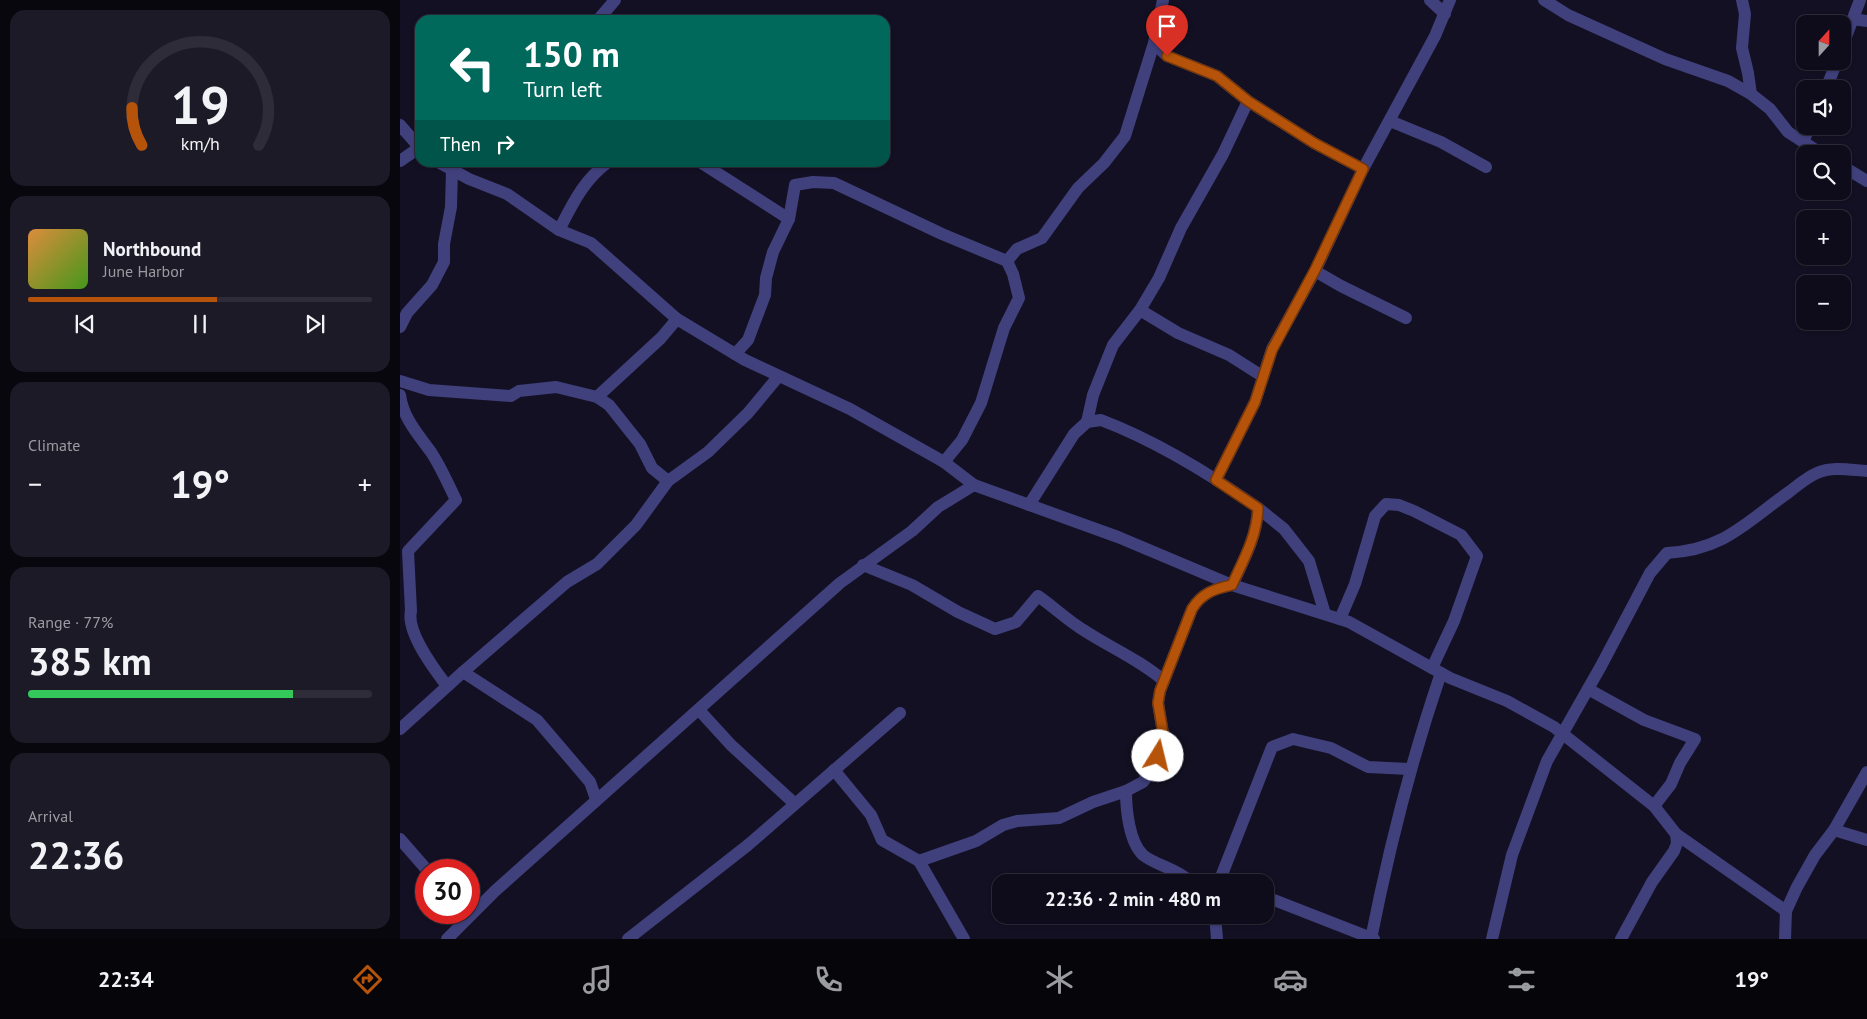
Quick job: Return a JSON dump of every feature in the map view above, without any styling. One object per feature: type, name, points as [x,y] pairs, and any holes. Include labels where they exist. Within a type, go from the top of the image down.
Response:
[{"type":"street","points":[[602,15],[615,0]]},
{"type":"street","points":[[1007,261],[1017,249],[1042,238],[1078,188],[1104,163],[1125,136],[1154,43],[1163,0]]},
{"type":"street","points":[[1430,0],[1445,14]]},
{"type":"street","points":[[1216,480],[1255,402],[1262,376],[1283,328],[1315,270],[1363,169],[1390,121],[1445,14],[1450,0]]},
{"type":"street","points":[[1544,0],[1568,15],[1665,60],[1697,69],[1728,81],[1751,94],[1770,109],[1788,132],[1808,145]]},
{"type":"street","points":[[1742,0],[1745,14],[1742,48],[1751,94]]},
{"type":"street","points":[[1851,24],[1860,0]]},
{"type":"street","points":[[1853,19],[1867,21]]},
{"type":"street","points":[[1154,43],[1167,56],[1217,76],[1248,101],[1314,143],[1363,169]]},
{"type":"street","points":[[1087,422],[1093,395],[1113,345],[1140,310],[1159,278],[1181,228],[1223,154],[1248,101]]},
{"type":"street","points":[[1390,121],[1441,142],[1486,168]]},
{"type":"street","points":[[400,125],[415,142]]},
{"type":"street","points":[[1803,142],[1806,135]]},
{"type":"street","points":[[400,161],[415,151]]},
{"type":"street","points":[[447,167],[506,194],[558,230],[592,243],[677,319],[734,354],[778,377],[850,409],[944,462],[974,485],[1118,537],[1232,585],[1340,619],[1437,671],[1507,701],[1563,734],[1654,806],[1676,834],[1786,911]]},
{"type":"street","points":[[558,230],[575,199],[591,176],[602,167]]},
{"type":"street","points":[[708,167],[789,218]]},
{"type":"street","points":[[400,327],[407,314],[432,285],[444,262],[444,244],[451,207],[452,170]]},
{"type":"street","points":[[1851,171],[1867,181]]},
{"type":"street","points":[[734,354],[748,340],[765,295],[766,278],[773,252],[789,218],[795,185],[814,182],[834,183],[942,234],[1007,261],[1013,274],[1019,298],[1004,328],[980,403],[962,440],[944,462]]},
{"type":"street","points":[[1315,270],[1341,286],[1406,318]]},
{"type":"street","points":[[1140,310],[1178,333],[1229,355],[1262,376]]},
{"type":"street","points":[[597,397],[677,319]]},
{"type":"street","points":[[400,729],[567,582],[597,564],[636,525],[668,481],[708,452],[748,413],[778,377]]},
{"type":"street","points":[[400,381],[429,390],[511,396],[519,391],[556,387],[597,397],[609,405],[640,444],[652,468],[668,481]]},
{"type":"street","points":[[400,395],[401,404],[414,433],[430,452],[456,500],[408,551],[411,611],[409,620],[414,634],[447,686]]},
{"type":"street","points":[[1029,505],[1074,434],[1087,422],[1101,420],[1114,425],[1216,480],[1258,508],[1284,529],[1309,561],[1325,614]]},
{"type":"street","points":[[1492,939],[1512,855],[1547,761],[1646,580],[1667,553],[1688,552],[1713,545],[1739,530],[1817,473],[1842,469],[1867,471]]},
{"type":"street","points":[[480,903],[863,565],[912,530],[938,506],[974,485]]},
{"type":"street","points":[[1274,900],[1372,939],[1383,877],[1409,769],[1437,671],[1478,556],[1461,535],[1400,505],[1386,504],[1375,516],[1355,584],[1340,619]]},
{"type":"street","points":[[1232,585],[1249,550],[1257,524],[1258,508]]},
{"type":"street","points":[[863,565],[912,585],[958,612],[995,630],[1016,622],[1038,596],[1082,629],[1114,650],[1146,665],[1164,680]]},
{"type":"street","points":[[919,861],[976,841],[1003,825],[1017,821],[1059,818],[1093,802],[1126,791],[1143,782],[1152,771],[1158,756],[1163,733],[1158,703],[1164,680],[1192,609],[1198,600],[1210,590],[1232,585]]},
{"type":"street","points":[[463,672],[537,720],[590,782],[596,799]]},
{"type":"street","points":[[1588,689],[1644,720],[1695,738],[1680,763],[1671,784],[1654,806]]},
{"type":"street","points":[[698,710],[731,745],[794,803]]},
{"type":"street","points":[[628,939],[748,845],[794,803],[900,713]]},
{"type":"street","points":[[1222,874],[1272,747],[1293,739],[1332,748],[1368,767],[1409,769]]},
{"type":"street","points":[[834,770],[871,815],[882,840],[919,861],[964,939]]},
{"type":"street","points":[[1785,939],[1786,911],[1815,855],[1834,830],[1867,772]]},
{"type":"street","points":[[1126,791],[1126,816],[1143,854],[1182,874]]},
{"type":"street","points":[[1834,830],[1867,840]]},
{"type":"street","points":[[1621,939],[1652,882],[1674,851],[1677,843],[1676,834]]},
{"type":"street","points":[[400,839],[417,859]]},
{"type":"street","points":[[447,939],[460,924]]},
{"type":"street","points":[[1216,924],[1218,939]]},
{"type":"route","points":[[1158,756],[1163,733],[1159,717],[1158,703],[1160,691],[1192,609],[1198,600],[1210,590],[1232,585],[1249,550],[1257,524],[1258,508],[1216,480],[1255,402],[1272,350],[1348,206],[1363,169],[1314,143],[1248,101],[1217,76],[1167,56]]}]
